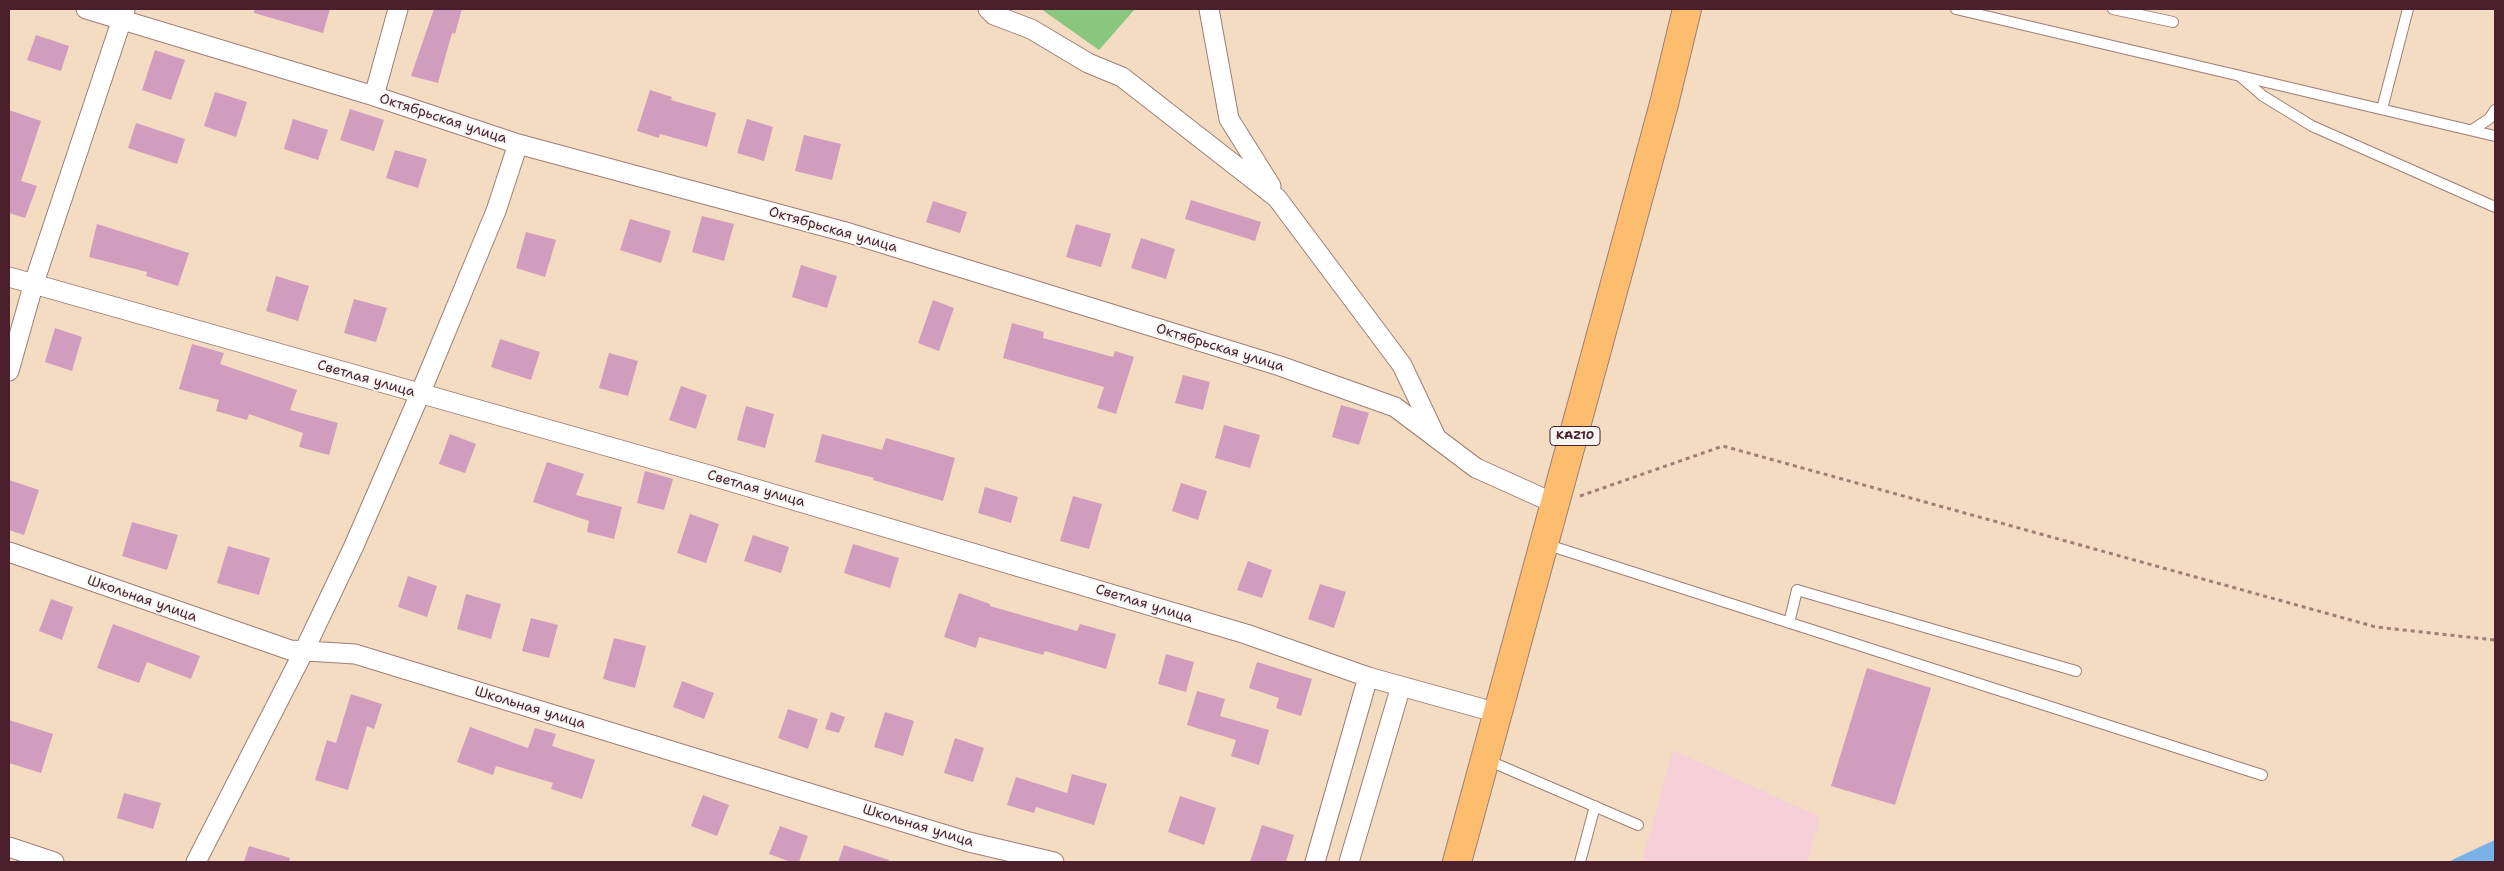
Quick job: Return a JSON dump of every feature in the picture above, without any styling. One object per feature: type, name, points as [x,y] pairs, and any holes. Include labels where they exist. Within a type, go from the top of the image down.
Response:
[{"type":"highway","name":"KAZ10","points":[[1457,862],[1662,114],[1688,9]]},
{"type":"street","name":"Октябрьская улица","points":[[86,9],[123,15],[518,144],[848,233],[1280,366],[1395,407],[1476,468],[1556,504]]},
{"type":"street","points":[[374,96],[398,9]]},
{"type":"street","points":[[988,9],[994,15],[1031,29],[1088,63],[1122,77],[1277,198]]},
{"type":"street","points":[[1212,11],[1229,119],[1277,198],[1402,365],[1437,439]]},
{"type":"street","points":[[9,371],[33,286],[123,15]]},
{"type":"street","points":[[196,862],[304,651],[420,394],[496,211],[518,144]]},
{"type":"street","name":"Светлая улица","points":[[9,277],[33,286],[702,473],[1237,631],[1368,677],[1498,714]]},
{"type":"street","name":"Школьная улица","points":[[9,552],[290,650],[355,654],[969,842],[1054,862]]},
{"type":"street","points":[[1314,862],[1368,677]]},
{"type":"street","points":[[1349,862],[1401,686]]},
{"type":"street","points":[[9,847],[54,862]]},
{"type":"lane","points":[[1956,9],[2495,136]]},
{"type":"lane","points":[[2113,9],[2172,22]]},
{"type":"lane","points":[[2382,109],[2408,9]]},
{"type":"lane","points":[[2239,75],[2263,96],[2312,126],[2495,207]]},
{"type":"lane","points":[[2472,130],[2489,119],[2495,110]]},
{"type":"lane","points":[[1545,544],[2262,775]]},
{"type":"lane","points":[[1790,623],[1798,590],[2076,671]]},
{"type":"lane","points":[[1486,760],[1638,825]]},
{"type":"lane","points":[[1580,862],[1595,806]]},
{"type":"path","points":[[1556,504],[1723,446],[2376,627],[2495,640]]},
{"type":"shaded area","points":[[1673,750],[1820,817],[1807,862],[1642,862]]},
{"type":"green space","points":[[1041,9],[1135,9],[1099,50]]},
{"type":"water","points":[[2495,840],[2495,862],[2449,862],[2454,859]]},
{"type":"building","points":[[254,9],[330,9],[323,33],[254,13]]},
{"type":"building","points":[[434,9],[462,9],[455,34],[452,33],[438,83],[411,76]]},
{"type":"building","points":[[36,35],[69,46],[61,71],[27,60]]},
{"type":"building","points":[[155,50],[185,60],[171,100],[142,90]]},
{"type":"building","points":[[650,90],[672,97],[671,100],[716,113],[707,147],[660,134],[659,138],[637,131]]},
{"type":"building","points":[[215,92],[247,102],[236,137],[204,126]]},
{"type":"building","points":[[350,109],[384,120],[374,151],[340,140]]},
{"type":"building","points":[[9,110],[41,121],[21,181],[37,186],[25,218],[9,213]]},
{"type":"building","points":[[293,119],[328,130],[318,160],[284,149]]},
{"type":"building","points":[[747,119],[773,127],[764,161],[737,153]]},
{"type":"building","points":[[136,123],[185,139],[177,164],[128,148]]},
{"type":"building","points":[[804,135],[841,144],[832,180],[795,171]]},
{"type":"building","points":[[395,150],[427,159],[418,188],[386,178]]},
{"type":"building","points":[[1191,200],[1261,222],[1255,241],[1185,219]]},
{"type":"building","points":[[933,201],[967,212],[960,233],[926,222]]},
{"type":"building","points":[[702,216],[734,224],[724,261],[692,252]]},
{"type":"building","points":[[630,219],[671,231],[661,263],[620,250]]},
{"type":"building","points":[[97,224],[189,253],[178,286],[146,276],[147,272],[89,257]]},
{"type":"building","points":[[1076,224],[1111,234],[1101,267],[1066,257]]},
{"type":"building","points":[[526,232],[556,240],[545,277],[516,268]]},
{"type":"building","points":[[1141,238],[1175,249],[1166,279],[1131,268]]},
{"type":"building","points":[[801,265],[837,276],[827,308],[792,297]]},
{"type":"building","points":[[276,276],[309,286],[298,321],[266,311]]},
{"type":"building","points":[[354,299],[387,308],[376,342],[344,333]]},
{"type":"building","points":[[933,300],[954,308],[939,351],[918,343]]},
{"type":"building","points":[[1012,323],[1044,332],[1043,338],[1113,357],[1115,351],[1134,357],[1116,414],[1097,408],[1104,387],[1003,358]]},
{"type":"building","points":[[55,328],[82,337],[72,371],[45,362]]},
{"type":"building","points":[[500,339],[540,352],[531,380],[491,367]]},
{"type":"building","points":[[192,344],[224,353],[220,364],[297,390],[290,410],[338,423],[329,455],[299,447],[303,433],[249,414],[247,420],[216,411],[219,400],[179,389]]},
{"type":"building","points":[[609,353],[638,361],[628,396],[599,388]]},
{"type":"building","points":[[1183,375],[1210,382],[1203,410],[1175,403]]},
{"type":"building","points":[[681,386],[707,395],[696,429],[669,420]]},
{"type":"building","points":[[1341,405],[1369,413],[1359,445],[1332,437]]},
{"type":"building","points":[[746,406],[774,414],[765,448],[737,440]]},
{"type":"building","points":[[1224,425],[1260,435],[1250,468],[1215,458]]},
{"type":"building","points":[[450,434],[476,444],[465,473],[439,464]]},
{"type":"building","points":[[822,434],[882,450],[886,438],[955,458],[943,501],[873,480],[874,478],[815,462]]},
{"type":"building","points":[[547,462],[584,474],[576,495],[622,507],[614,539],[587,532],[589,521],[533,502]]},
{"type":"building","points":[[645,471],[673,479],[664,510],[637,503]]},
{"type":"building","points":[[9,480],[39,490],[24,535],[9,530]]},
{"type":"building","points":[[1181,483],[1207,491],[1198,520],[1172,511]]},
{"type":"building","points":[[985,487],[1018,497],[1011,523],[978,513]]},
{"type":"building","points":[[1073,496],[1102,504],[1089,549],[1060,541]]},
{"type":"building","points":[[690,514],[719,524],[706,563],[677,553]]},
{"type":"building","points":[[132,522],[178,535],[167,570],[122,556]]},
{"type":"building","points":[[753,535],[789,547],[781,573],[744,561]]},
{"type":"building","points":[[853,544],[899,558],[890,588],[844,573]]},
{"type":"building","points":[[228,546],[270,558],[259,595],[217,583]]},
{"type":"building","points":[[1248,561],[1272,570],[1262,598],[1237,590]]},
{"type":"building","points":[[408,576],[437,586],[427,617],[398,607]]},
{"type":"building","points":[[1320,584],[1346,592],[1334,628],[1308,619]]},
{"type":"building","points":[[959,593],[990,604],[990,606],[1077,631],[1080,624],[1116,634],[1106,669],[1045,651],[1043,655],[979,637],[976,648],[944,637]]},
{"type":"building","points":[[466,594],[501,604],[491,639],[457,629]]},
{"type":"building","points":[[51,599],[73,607],[62,640],[39,631]]},
{"type":"building","points":[[531,618],[558,625],[549,658],[522,651]]},
{"type":"building","points":[[113,624],[200,656],[191,679],[147,662],[139,683],[97,668]]},
{"type":"building","points":[[614,638],[646,646],[635,688],[603,679]]},
{"type":"building","points":[[1166,654],[1194,662],[1186,692],[1158,684]]},
{"type":"building","points":[[1257,662],[1312,679],[1301,716],[1276,708],[1279,698],[1249,688]]},
{"type":"building","points":[[1867,668],[1931,688],[1895,805],[1831,786]]},
{"type":"building","points":[[682,681],[714,693],[704,719],[673,707]]},
{"type":"building","points":[[1197,691],[1225,699],[1220,716],[1269,730],[1259,765],[1231,756],[1236,740],[1187,725]]},
{"type":"building","points":[[351,694],[382,704],[374,729],[367,726],[348,790],[315,780],[327,740],[336,743]]},
{"type":"building","points":[[788,709],[818,719],[808,749],[778,738]]},
{"type":"building","points":[[831,712],[845,717],[839,733],[825,729]]},
{"type":"building","points":[[885,712],[914,721],[903,756],[874,747]]},
{"type":"building","points":[[9,720],[53,734],[41,773],[9,763]]},
{"type":"building","points":[[470,727],[528,748],[535,728],[556,734],[552,746],[595,760],[582,799],[551,789],[553,783],[496,766],[493,775],[457,762]]},
{"type":"building","points":[[955,738],[984,748],[973,782],[944,773]]},
{"type":"building","points":[[1072,774],[1107,784],[1094,825],[1036,807],[1034,813],[1007,805],[1016,777],[1067,793]]},
{"type":"building","points":[[124,793],[161,803],[153,829],[117,818]]},
{"type":"building","points":[[703,795],[729,805],[717,836],[691,826]]},
{"type":"building","points":[[1180,796],[1216,808],[1204,845],[1168,832]]},
{"type":"building","points":[[1262,825],[1294,835],[1286,862],[1250,862]]},
{"type":"building","points":[[780,826],[808,836],[799,862],[791,862],[769,854]]},
{"type":"building","points":[[844,845],[889,860],[888,862],[838,862]]},
{"type":"building","points":[[249,846],[290,858],[289,862],[244,862]]}]
